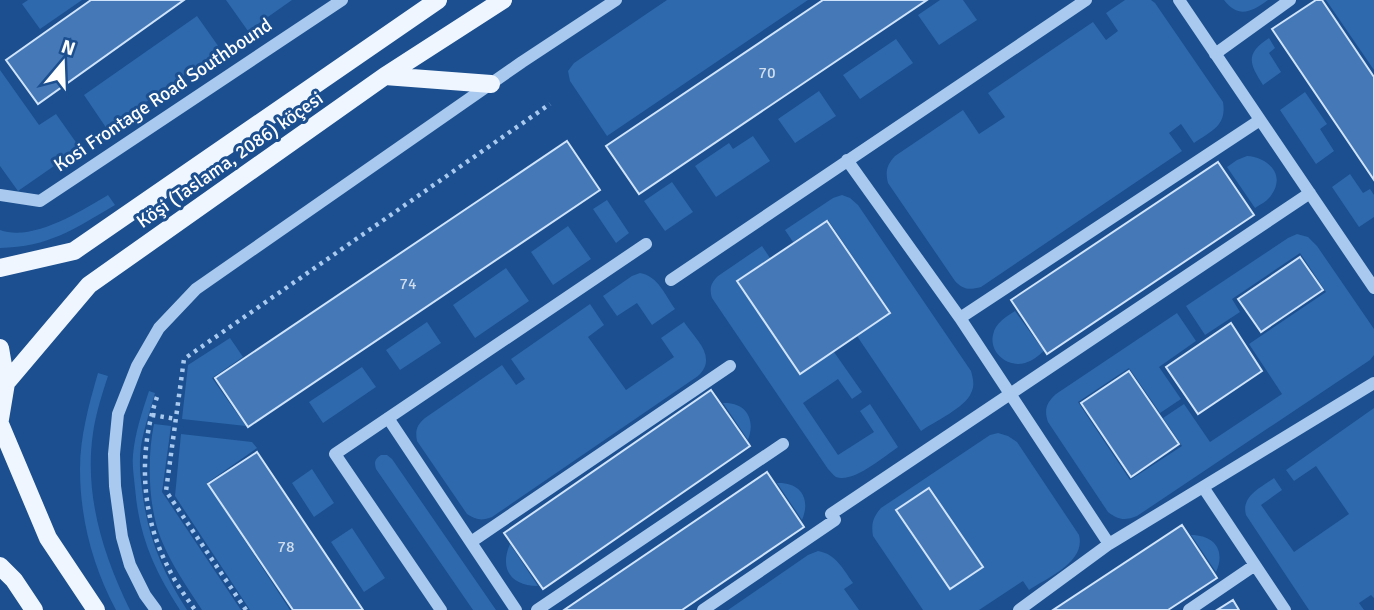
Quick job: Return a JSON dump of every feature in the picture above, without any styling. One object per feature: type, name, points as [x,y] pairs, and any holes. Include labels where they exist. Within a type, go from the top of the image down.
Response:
[{"type":"main road","name":"Köşi (Taslama, 2086) köçesi","points":[[0,268],[74,251],[438,0]]},
{"type":"main road","name":"Köşi (Taslama, 2086) köçesi","points":[[6,383],[89,285],[385,76],[503,0]]},
{"type":"main road","points":[[385,76],[491,84]]},
{"type":"main road","points":[[0,348],[6,383],[0,422],[48,538],[96,610]]},
{"type":"main road","points":[[0,566],[15,580],[34,610]]},
{"type":"street","name":"Kosi Frontage Road Southbound","points":[[0,195],[40,201],[342,0]]},
{"type":"street","points":[[156,610],[130,565],[122,537],[114,454],[118,414],[137,366],[159,328],[196,289],[616,0]]},
{"type":"street","points":[[671,280],[1086,0]]},
{"type":"street","points":[[1179,0],[1374,288]]},
{"type":"street","points":[[1215,54],[1290,0]]},
{"type":"street","points":[[960,318],[1260,120]]},
{"type":"street","points":[[847,160],[960,318],[1109,544]]},
{"type":"street","points":[[703,610],[1010,394],[1310,193]]},
{"type":"street","points":[[441,610],[335,454],[646,244]]},
{"type":"street","points":[[471,542],[730,366]]},
{"type":"street","points":[[1018,610],[1109,544],[1374,383]]},
{"type":"street","points":[[388,418],[516,610]]},
{"type":"street","points":[[537,610],[783,444]]},
{"type":"street","points":[[1203,488],[1285,610]]},
{"type":"street","points":[[1189,610],[1255,565]]},
{"type":"path","points":[[246,610],[166,491],[184,359],[550,104]]},
{"type":"path","points":[[157,397],[145,459],[147,504],[155,539],[169,570],[195,610]]},
{"type":"path","points":[[152,415],[176,418]]},
{"type":"shaded area","points":[[28,0],[82,0],[40,29],[22,4]]},
{"type":"shaded area","points":[[226,0],[292,0],[248,31]]},
{"type":"shaded area","points":[[667,0],[808,0],[607,136],[570,81],[568,71],[574,63]]},
{"type":"shaded area","points":[[940,0],[963,0],[977,20],[939,45],[918,15]]},
{"type":"shaded area","points":[[1125,0],[1151,0],[1155,3],[1223,102],[1223,117],[1212,131],[1194,143],[1181,124],[1169,133],[1182,151],[981,287],[964,288],[955,281],[888,183],[890,162],[963,110],[979,134],[1005,117],[988,93],[1093,22],[1106,40],[1118,31],[1106,13]]},
{"type":"shaded area","points":[[1224,0],[1268,0],[1256,8],[1240,12]]},
{"type":"shaded area","points":[[1326,0],[1374,0],[1374,70]]},
{"type":"shaded area","points":[[197,16],[221,50],[107,129],[84,95]]},
{"type":"shaded area","points":[[1269,38],[1275,48],[1269,53],[1281,72],[1263,85],[1252,65],[1252,59],[1256,49]]},
{"type":"shaded area","points":[[896,39],[913,63],[860,99],[843,75]]},
{"type":"shaded area","points":[[0,70],[39,125],[56,114],[80,148],[18,191],[0,166]]},
{"type":"shaded area","points":[[819,91],[836,116],[795,143],[778,119]]},
{"type":"shaded area","points":[[1305,92],[1327,124],[1320,129],[1334,151],[1316,164],[1280,110]]},
{"type":"shaded area","points":[[753,136],[770,161],[716,197],[695,166],[729,143],[733,149]]},
{"type":"shaded area","points":[[1247,156],[1267,163],[1277,179],[1270,196],[1255,208],[1227,167]]},
{"type":"shaded area","points":[[1350,174],[1363,193],[1370,189],[1374,195],[1374,217],[1359,227],[1332,187]]},
{"type":"shaded area","points":[[672,182],[693,212],[665,231],[644,201]]},
{"type":"shaded area","points":[[108,195],[115,205],[74,229],[33,244],[0,248],[0,230],[13,233],[42,228],[71,216]]},
{"type":"shaded area","points":[[842,195],[858,205],[971,371],[973,385],[968,398],[956,409],[921,431],[857,336],[891,313],[828,220],[793,242],[785,230],[833,198]]},
{"type":"shaded area","points":[[607,200],[629,233],[616,243],[593,209]]},
{"type":"shaded area","points":[[568,226],[591,259],[553,285],[531,252]]},
{"type":"shaded area","points":[[1297,234],[1308,237],[1317,246],[1374,329],[1374,355],[1137,516],[1122,519],[1112,515],[1048,422],[1046,410],[1050,400],[1177,313],[1196,341],[1159,367],[1181,399],[1160,413],[1129,368],[1078,402],[1130,480],[1182,446],[1163,418],[1184,404],[1210,442],[1282,394],[1249,344],[1326,292],[1300,253],[1232,299],[1240,312],[1205,335],[1186,306]]},
{"type":"shaded area","points":[[762,246],[770,258],[736,281],[799,374],[834,352],[862,392],[852,399],[838,379],[803,403],[838,455],[874,432],[860,411],[870,404],[898,447],[851,477],[836,477],[828,469],[712,298],[711,286],[718,276]]},
{"type":"shaded area","points":[[506,268],[529,301],[475,338],[453,305]]},
{"type":"shaded area","points":[[640,273],[656,282],[675,309],[652,325],[637,303],[617,316],[603,296]]},
{"type":"shaded area","points":[[590,304],[604,325],[588,337],[626,390],[674,357],[661,338],[684,322],[706,355],[704,369],[698,376],[492,517],[476,519],[470,516],[417,441],[418,425],[502,365],[516,385],[525,379],[511,359]]},
{"type":"shaded area","points":[[1015,311],[1044,351],[1030,361],[1019,364],[1001,358],[993,342],[996,327]]},
{"type":"shaded area","points":[[427,322],[441,343],[400,370],[386,350]]},
{"type":"shaded area","points":[[230,338],[243,357],[212,378],[246,426],[182,419],[188,365]]},
{"type":"shaded area","points":[[362,367],[376,387],[323,423],[309,402]]},
{"type":"shaded area","points":[[98,373],[108,376],[93,433],[91,479],[94,502],[104,546],[130,610],[116,610],[108,594],[89,542],[82,506],[82,445]]},
{"type":"shaded area","points":[[149,391],[155,393],[140,457],[144,506],[157,552],[187,610],[180,610],[155,566],[144,537],[137,505],[133,455]]},
{"type":"shaded area","points":[[723,403],[738,405],[747,413],[751,425],[748,440]]},
{"type":"shaded area","points":[[1374,408],[1374,598],[1371,595],[1359,603],[1364,610],[1309,610],[1246,515],[1246,503],[1253,493],[1274,478],[1282,490],[1261,505],[1294,552],[1349,514],[1316,466],[1294,481],[1286,470]]},
{"type":"shaded area","points":[[154,424],[171,426],[162,492],[241,610],[202,610],[165,548],[151,497],[150,452]]},
{"type":"shaded area","points":[[998,433],[1017,442],[1079,535],[1077,553],[1064,568],[1029,590],[1023,581],[979,610],[923,610],[873,536],[874,518],[881,508],[990,435]]},
{"type":"shaded area","points":[[181,434],[252,442],[257,448],[207,483],[290,610],[250,610],[175,496]]},
{"type":"shaded area","points":[[381,455],[392,459],[496,610],[473,610],[376,469],[377,458]]},
{"type":"shaded area","points":[[312,469],[334,503],[314,517],[292,483]]},
{"type":"shaded area","points":[[777,483],[792,485],[802,493],[805,505],[802,520]]},
{"type":"shaded area","points":[[352,528],[385,578],[364,592],[331,542]]},
{"type":"shaded area","points":[[1191,535],[1206,538],[1216,545],[1220,557],[1216,572]]},
{"type":"shaded area","points":[[510,544],[538,586],[521,583],[510,574],[506,561]]},
{"type":"shaded area","points":[[818,551],[830,555],[853,583],[844,589],[859,610],[728,610],[808,555]]},
{"type":"building","points":[[91,0],[184,0],[38,104],[6,60]]},
{"type":"building","points":[[823,0],[927,0],[639,194],[606,146]]},
{"type":"building","points":[[1316,0],[1322,0],[1374,77],[1374,180],[1272,29]]},
{"type":"building","points":[[567,141],[600,190],[248,427],[215,378]]},
{"type":"building","points":[[1218,162],[1254,215],[1047,354],[1011,300]]},
{"type":"building","points":[[827,221],[890,313],[800,374],[737,281]]},
{"type":"building","points":[[1300,257],[1323,290],[1261,332],[1238,299]]},
{"type":"building","points":[[1231,323],[1262,371],[1198,414],[1166,367]]},
{"type":"building","points":[[1129,371],[1179,444],[1131,477],[1081,403]]},
{"type":"building","points":[[711,390],[750,446],[543,589],[504,533]]},
{"type":"building","points":[[257,452],[363,610],[293,610],[208,484]]},
{"type":"building","points":[[767,472],[804,527],[682,610],[564,610]]},
{"type":"building","points":[[929,488],[983,567],[950,589],[896,510]]},
{"type":"building","points":[[1182,525],[1217,578],[1168,610],[1053,610]]},
{"type":"building","points":[[1233,600],[1239,610],[1217,610]]}]
